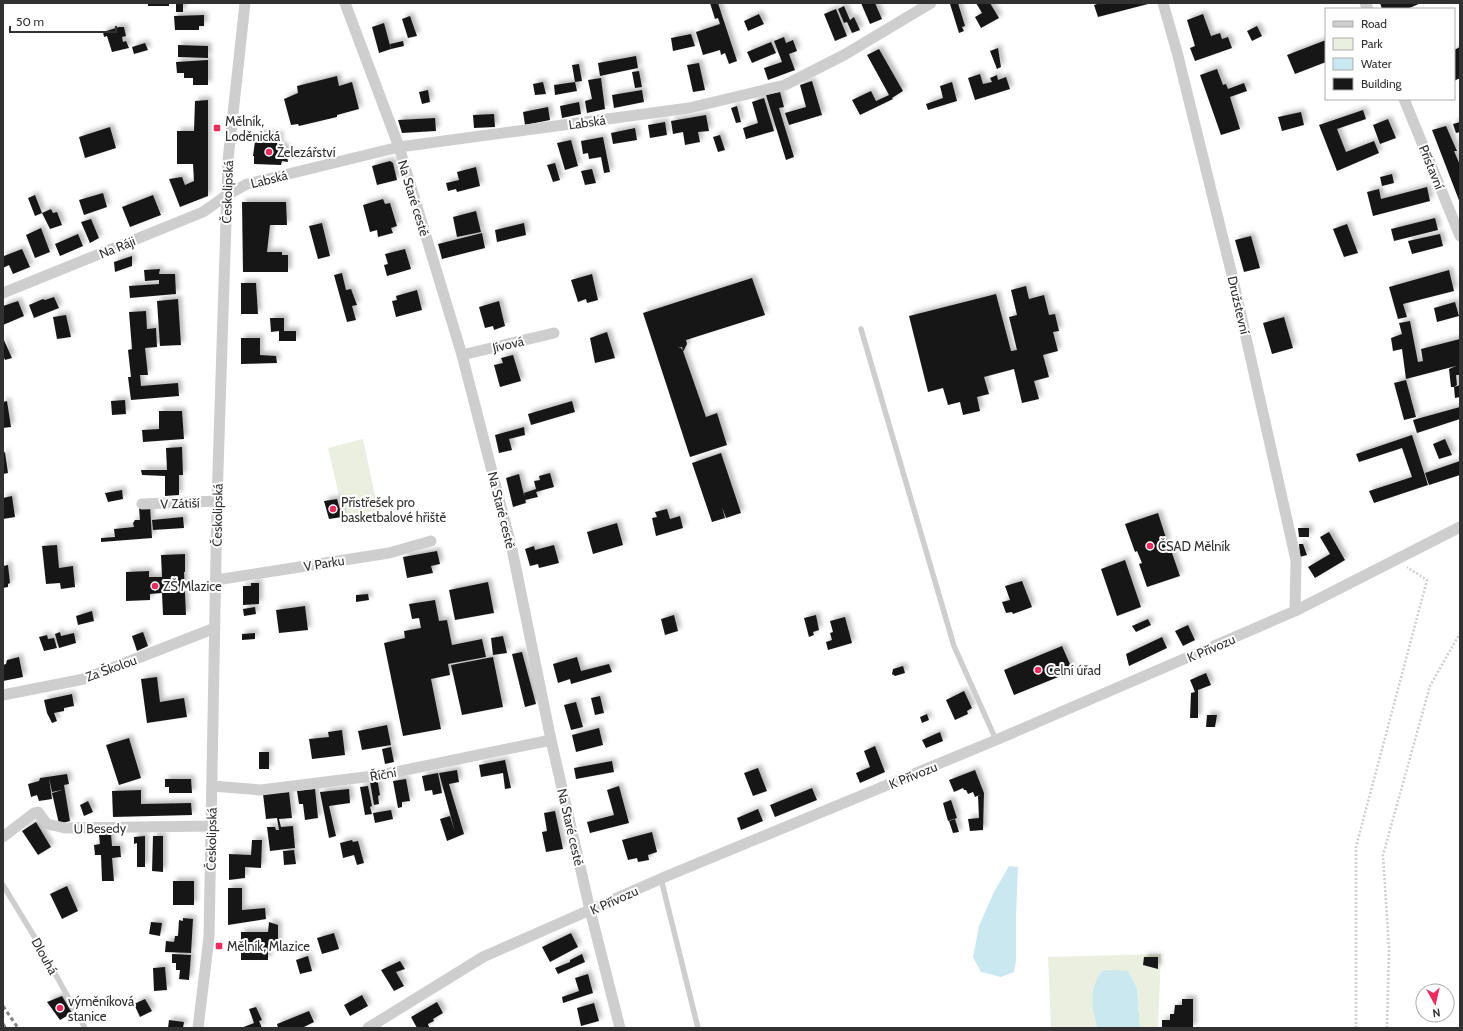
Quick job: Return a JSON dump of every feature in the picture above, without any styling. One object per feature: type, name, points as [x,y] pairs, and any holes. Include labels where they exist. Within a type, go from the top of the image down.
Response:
[{"type":"street","name":"Českolipská","points":[[198,1028],[209,937],[217,501],[228,160],[245,3]]},
{"type":"street","name":"Na Staré cestě","points":[[345,3],[399,147],[462,355],[512,549],[551,740],[590,910],[620,1028]]},
{"type":"street","name":"Labská","points":[[227,195],[247,184],[399,147],[689,108],[785,85],[844,55],[930,3]]},
{"type":"street","name":"Družstevní","points":[[1163,3],[1177,52],[1232,275],[1296,560],[1295,611]]},
{"type":"street","name":"Přístavní","points":[[1404,100],[1460,236]]},
{"type":"street","name":"Na Ráji","points":[[3,293],[203,212],[227,195]]},
{"type":"street","name":"Jívová","points":[[462,355],[554,332]]},
{"type":"street","name":"V Zátiší","points":[[142,504],[217,501]]},
{"type":"street","name":"K Přívozu","points":[[368,1028],[483,957],[661,879],[996,740],[1295,611],[1460,527]]},
{"type":"street","name":"V Parku","points":[[216,580],[389,553],[431,541]]},
{"type":"street","name":"Za Školou","points":[[3,695],[84,678],[215,628]]},
{"type":"street","name":"Říční","points":[[212,786],[261,790],[381,775],[551,740]]},
{"type":"street","name":"U Besedy","points":[[3,837],[34,813],[38,812],[47,824],[65,828],[211,826]]},
{"type":"lane","points":[[861,329],[954,646],[996,740]]},
{"type":"lane","points":[[661,879],[698,1028]]},
{"type":"lane","name":"Dlouhá","points":[[3,885],[40,946],[85,1028]]},
{"type":"path","points":[[1356,1028],[1356,847],[1427,580],[1394,560]]},
{"type":"path","points":[[1387,1028],[1389,950],[1383,855],[1430,686],[1460,633]]},
{"type":"green space","points":[[363,439],[378,510],[344,517],[328,448]]},
{"type":"green space","points":[[1161,954],[1158,1028],[1140,1028],[1137,988],[1128,971],[1094,1014],[1097,1028],[1051,1028],[1048,957]]},
{"type":"water","points":[[1009,866],[1018,867],[1016,961],[1014,972],[1001,977],[981,972],[973,957],[979,926],[994,892]]},
{"type":"water","points":[[1102,971],[1128,971],[1137,988],[1140,1028],[1097,1028],[1092,999],[1093,992]]},
{"type":"building","points":[[148,3],[169,3],[169,6],[148,6]]},
{"type":"building","points":[[176,3],[183,3],[183,12],[176,12]]},
{"type":"building","points":[[710,3],[718,3],[737,61],[729,64],[725,53],[721,55],[720,50],[703,55],[696,32],[720,24],[718,18],[715,19]]},
{"type":"building","points":[[861,3],[875,3],[882,19],[870,24]]},
{"type":"building","points":[[958,3],[965,26],[962,27],[964,31],[959,33],[950,4]]},
{"type":"building","points":[[976,3],[990,3],[999,18],[981,28],[975,17],[982,13]]},
{"type":"building","points":[[1100,3],[1148,4],[1098,17],[1094,5]]},
{"type":"building","points":[[1380,3],[1421,3],[1409,8],[1382,8]]},
{"type":"building","points":[[844,6],[850,20],[854,17],[860,30],[852,33],[847,22],[844,23],[838,9]]},
{"type":"building","points":[[836,9],[847,36],[835,41],[824,14]]},
{"type":"building","points":[[759,14],[764,24],[748,31],[744,21]]},
{"type":"building","points":[[1203,14],[1211,36],[1220,33],[1222,39],[1228,37],[1232,48],[1195,61],[1190,48],[1195,46],[1187,20]]},
{"type":"building","points":[[204,15],[204,26],[199,26],[199,30],[175,30],[174,16]]},
{"type":"building","points":[[410,16],[417,36],[408,38],[402,19]]},
{"type":"building","points":[[384,23],[391,49],[379,53],[372,27]]},
{"type":"building","points":[[1257,26],[1262,36],[1252,41],[1247,31]]},
{"type":"building","points":[[124,27],[126,36],[122,37],[123,42],[126,41],[129,48],[112,52],[107,36],[104,37],[103,32]]},
{"type":"building","points":[[691,34],[695,46],[673,51],[671,38]]},
{"type":"building","points":[[784,37],[786,43],[793,40],[797,51],[789,54],[795,70],[768,80],[764,68],[782,62],[774,41]]},
{"type":"building","points":[[1325,40],[1325,62],[1295,74],[1287,55]]},
{"type":"building","points":[[403,41],[404,46],[391,49],[390,44]]},
{"type":"building","points":[[771,42],[776,53],[752,63],[747,52]]},
{"type":"building","points":[[145,43],[148,50],[134,54],[132,47]]},
{"type":"building","points":[[178,45],[208,46],[208,58],[178,57]]},
{"type":"building","points":[[1460,47],[1460,78],[1455,80],[1455,50]]},
{"type":"building","points":[[998,48],[1001,67],[997,69],[990,51]]},
{"type":"building","points":[[879,49],[903,91],[892,98],[893,99],[860,115],[852,100],[871,91],[876,101],[889,95],[867,55]]},
{"type":"building","points":[[636,56],[638,68],[600,76],[598,63]]},
{"type":"building","points":[[208,60],[208,85],[193,85],[193,78],[184,78],[184,73],[177,73],[176,62]]},
{"type":"building","points":[[699,63],[705,90],[693,92],[687,65]]},
{"type":"building","points":[[579,64],[582,81],[575,82],[572,65]]},
{"type":"building","points":[[1217,69],[1223,85],[1226,84],[1228,89],[1244,83],[1247,91],[1230,97],[1240,129],[1221,135],[1200,75]]},
{"type":"building","points":[[639,71],[642,87],[635,88],[632,72]]},
{"type":"building","points":[[980,74],[983,84],[992,82],[990,78],[997,75],[998,80],[1006,77],[1010,89],[975,100],[968,78]]},
{"type":"building","points":[[337,76],[339,86],[352,82],[359,109],[337,115],[337,117],[299,126],[298,124],[291,125],[284,99],[298,93],[297,86]]},
{"type":"building","points":[[601,78],[605,109],[587,113],[585,101],[592,99],[588,80]]},
{"type":"building","points":[[812,81],[822,115],[789,125],[785,113],[806,107],[800,85]]},
{"type":"building","points":[[543,82],[546,94],[535,95],[533,84]]},
{"type":"building","points":[[575,82],[577,91],[555,95],[554,85]]},
{"type":"building","points":[[952,82],[957,101],[928,110],[926,104],[943,98],[940,86]]},
{"type":"building","points":[[428,90],[430,102],[422,104],[419,92]]},
{"type":"building","points":[[642,90],[644,102],[614,108],[612,95]]},
{"type":"building","points":[[780,92],[784,107],[779,108],[794,157],[786,160],[766,95]]},
{"type":"building","points":[[764,98],[774,131],[746,139],[743,128],[758,123],[752,102]]},
{"type":"building","points":[[208,100],[208,196],[180,207],[169,179],[182,177],[185,185],[194,181],[193,164],[177,164],[177,131],[194,131],[195,101]]},
{"type":"building","points":[[579,102],[581,114],[562,118],[560,106]]},
{"type":"building","points":[[737,106],[741,122],[736,123],[731,108]]},
{"type":"building","points":[[548,107],[550,120],[525,125],[523,112]]},
{"type":"building","points":[[1363,110],[1366,119],[1337,129],[1346,152],[1374,141],[1379,153],[1337,171],[1319,125]]},
{"type":"building","points":[[1301,112],[1304,125],[1282,131],[1278,117]]},
{"type":"building","points":[[494,114],[495,127],[474,128],[473,115]]},
{"type":"building","points":[[706,115],[709,131],[698,132],[700,142],[685,145],[683,132],[673,134],[671,121]]},
{"type":"building","points":[[435,118],[436,131],[402,133],[398,120]]},
{"type":"building","points":[[1388,119],[1396,138],[1380,144],[1373,125]]},
{"type":"building","points":[[665,122],[667,135],[650,138],[648,125]]},
{"type":"building","points":[[1460,122],[1460,132],[1456,133],[1453,124]]},
{"type":"building","points":[[1446,126],[1457,151],[1454,151],[1460,165],[1460,203],[1432,130]]},
{"type":"building","points":[[110,127],[116,148],[85,158],[79,137]]},
{"type":"building","points":[[635,128],[637,140],[613,144],[611,133]]},
{"type":"building","points":[[256,134],[280,135],[279,145],[286,148],[288,162],[282,161],[281,165],[254,164],[253,156]]},
{"type":"building","points":[[720,135],[725,150],[718,152],[713,137]]},
{"type":"building","points":[[603,137],[610,172],[604,173],[601,157],[589,159],[588,153],[583,154],[581,141]]},
{"type":"building","points":[[571,140],[578,166],[565,170],[557,143]]},
{"type":"building","points":[[390,161],[393,163],[397,180],[377,185],[372,166]]},
{"type":"building","points":[[555,163],[560,180],[553,182],[547,165]]},
{"type":"building","points":[[476,167],[480,186],[457,192],[456,189],[448,191],[446,183],[459,180],[457,172]]},
{"type":"building","points":[[592,169],[596,183],[585,185],[581,171]]},
{"type":"building","points":[[1392,174],[1394,183],[1382,186],[1380,177]]},
{"type":"building","points":[[1427,187],[1430,201],[1373,216],[1367,192],[1379,189],[1381,199]]},
{"type":"building","points":[[103,193],[107,207],[84,215],[79,200]]},
{"type":"building","points":[[35,195],[42,213],[35,216],[28,198]]},
{"type":"building","points":[[153,195],[161,215],[130,227],[122,207]]},
{"type":"building","points":[[383,199],[385,204],[390,203],[397,226],[391,228],[393,233],[378,237],[377,230],[370,232],[363,205]]},
{"type":"building","points":[[242,202],[286,202],[287,225],[270,225],[267,252],[282,252],[282,255],[288,255],[288,272],[243,272]]},
{"type":"building","points":[[51,209],[53,213],[57,212],[62,225],[50,229],[42,213]]},
{"type":"building","points":[[476,211],[481,232],[457,237],[453,217]]},
{"type":"building","points":[[1435,218],[1438,230],[1394,241],[1391,229]]},
{"type":"building","points":[[91,219],[99,238],[90,243],[81,222]]},
{"type":"building","points":[[322,223],[330,256],[318,259],[309,226]]},
{"type":"building","points":[[524,223],[526,235],[497,242],[495,230]]},
{"type":"building","points":[[1347,224],[1358,253],[1344,257],[1333,229]]},
{"type":"building","points":[[41,228],[50,252],[35,258],[26,235]]},
{"type":"building","points":[[482,233],[485,248],[442,259],[438,244]]},
{"type":"building","points":[[78,234],[83,246],[60,256],[55,244]]},
{"type":"building","points":[[1440,234],[1443,246],[1412,254],[1408,241]]},
{"type":"building","points":[[1251,236],[1260,268],[1244,272],[1235,240]]},
{"type":"building","points":[[22,249],[30,267],[13,274],[9,265],[3,268],[3,253],[4,256]]},
{"type":"building","points":[[405,249],[411,269],[387,276],[384,265],[388,264],[385,254]]},
{"type":"building","points":[[132,256],[132,266],[115,272],[114,262]]},
{"type":"building","points":[[160,269],[159,274],[175,274],[176,294],[130,298],[129,286],[159,284],[159,280],[145,281],[144,270]]},
{"type":"building","points":[[1449,270],[1454,291],[1403,304],[1407,317],[1398,319],[1389,287]]},
{"type":"building","points":[[342,273],[346,290],[351,289],[357,305],[352,306],[356,320],[347,322],[334,275]]},
{"type":"building","points":[[592,274],[598,300],[587,303],[586,299],[578,302],[571,280]]},
{"type":"building","points":[[752,278],[765,315],[686,340],[687,344],[683,352],[706,417],[717,413],[727,445],[690,457],[643,313]]},
{"type":"building","points":[[241,283],[256,283],[258,314],[241,314]]},
{"type":"building","points":[[1026,286],[1029,299],[1044,295],[1049,315],[1055,314],[1059,331],[1053,332],[1058,351],[1043,355],[1049,377],[1034,381],[1039,399],[1022,403],[1014,369],[984,377],[989,394],[977,397],[980,411],[963,415],[960,402],[948,405],[943,388],[928,392],[909,316],[996,294],[1011,351],[1017,350],[1009,317],[1017,315],[1011,290]]},
{"type":"building","points":[[417,290],[422,310],[396,317],[392,301],[397,300],[396,296]]},
{"type":"building","points":[[54,297],[59,308],[34,318],[29,305],[43,299],[45,300]]},
{"type":"building","points":[[178,299],[181,345],[160,346],[157,301]]},
{"type":"building","points":[[18,301],[24,316],[3,325],[3,306]]},
{"type":"building","points":[[499,301],[505,326],[494,330],[493,326],[485,328],[479,307]]},
{"type":"building","points":[[1455,302],[1459,316],[1437,322],[1434,308]]},
{"type":"building","points":[[146,311],[147,329],[156,328],[157,347],[145,348],[148,375],[140,375],[141,386],[178,383],[179,396],[131,400],[128,377],[131,377],[128,350],[132,349],[129,312]]},
{"type":"building","points":[[66,315],[71,337],[57,339],[53,317]]},
{"type":"building","points":[[1284,317],[1293,348],[1272,354],[1263,323]]},
{"type":"building","points":[[270,318],[284,318],[284,331],[296,331],[296,341],[279,341],[279,331],[271,332]]},
{"type":"building","points":[[1410,321],[1418,362],[1423,361],[1421,349],[1460,339],[1460,375],[1456,375],[1457,385],[1451,387],[1449,369],[1456,366],[1406,379],[1402,349],[1393,351],[1391,338],[1402,334],[1399,323]]},
{"type":"building","points":[[607,332],[615,358],[595,363],[590,338]]},
{"type":"building","points":[[3,338],[12,358],[5,360],[3,356]]},
{"type":"building","points":[[241,338],[260,338],[260,355],[276,356],[277,363],[241,364]]},
{"type":"building","points":[[513,355],[521,381],[500,387],[494,365],[503,363],[501,358]]},
{"type":"building","points":[[1406,380],[1416,417],[1404,420],[1394,383]]},
{"type":"building","points":[[1460,385],[1460,397],[1455,398],[1454,387]]},
{"type":"building","points":[[125,400],[126,414],[112,415],[111,401]]},
{"type":"building","points":[[7,401],[11,427],[3,428],[3,402]]},
{"type":"building","points":[[572,401],[575,412],[531,425],[528,414]]},
{"type":"building","points":[[1460,407],[1460,419],[1417,433],[1413,420]]},
{"type":"building","points":[[159,411],[182,411],[184,439],[143,442],[142,430],[159,429]]},
{"type":"building","points":[[524,427],[525,435],[509,439],[512,450],[499,453],[495,435]]},
{"type":"building","points":[[1412,435],[1428,485],[1374,503],[1369,491],[1412,477],[1402,448],[1359,462],[1356,454]]},
{"type":"building","points":[[1445,439],[1452,455],[1439,459],[1433,444]]},
{"type":"building","points":[[182,447],[183,475],[179,475],[179,495],[165,496],[165,476],[142,475],[141,470],[167,470],[166,448]]},
{"type":"building","points":[[5,452],[8,473],[3,474],[3,453]]},
{"type":"building","points":[[721,453],[741,513],[726,518],[722,507],[725,518],[712,522],[692,463]]},
{"type":"building","points":[[1460,461],[1460,475],[1429,485],[1425,473]]},
{"type":"building","points":[[550,473],[554,487],[536,492],[538,497],[525,500],[524,493],[536,489],[534,481],[540,480],[539,476]]},
{"type":"building","points":[[519,474],[526,503],[513,507],[506,478]]},
{"type":"building","points":[[122,490],[123,499],[108,502],[105,493]]},
{"type":"building","points":[[12,496],[15,517],[3,519],[3,498]]},
{"type":"building","name":"Přístřešek pro basketbalové hřiště","points":[[337,499],[342,517],[329,519],[324,501]]},
{"type":"building","points":[[150,506],[152,538],[101,542],[101,538],[115,537],[114,529],[134,527],[133,523],[135,520],[140,520],[139,508]]},
{"type":"building","points":[[667,509],[670,519],[680,516],[683,528],[656,536],[652,518],[657,517],[655,512]]},
{"type":"building","name":"ČSAD Mělník","points":[[1158,513],[1167,541],[1165,541],[1169,553],[1172,553],[1180,576],[1147,587],[1139,564],[1142,563],[1137,551],[1135,552],[1125,524]]},
{"type":"building","points":[[183,517],[184,528],[153,530],[152,520]]},
{"type":"building","points":[[617,523],[623,545],[593,554],[587,532]]},
{"type":"building","points":[[1298,528],[1309,528],[1309,537],[1299,537]]},
{"type":"building","points":[[1329,532],[1345,560],[1315,578],[1308,567],[1330,554],[1320,537]]},
{"type":"building","points":[[1299,544],[1303,544],[1307,555],[1300,557]]},
{"type":"building","points":[[57,545],[59,568],[73,566],[75,587],[61,589],[60,583],[46,584],[42,546]]},
{"type":"building","points":[[554,545],[559,563],[539,568],[538,564],[530,566],[525,549],[534,546],[535,550]]},
{"type":"building","points":[[437,551],[440,564],[431,566],[433,573],[407,578],[403,557]]},
{"type":"building","name":"ZŠ Mlazice","points":[[185,554],[184,572],[186,615],[163,615],[162,593],[150,594],[150,600],[126,601],[126,572],[149,571],[149,577],[162,577],[161,555]]},
{"type":"building","points":[[1125,560],[1141,607],[1117,616],[1101,569]]},
{"type":"building","points":[[8,565],[10,583],[8,584],[8,587],[3,588],[3,566]]},
{"type":"building","points":[[1022,581],[1032,607],[1013,614],[1012,612],[1006,613],[1002,602],[1010,600],[1005,586]]},
{"type":"building","points":[[488,582],[494,613],[455,620],[449,590]]},
{"type":"building","points":[[251,583],[259,583],[259,604],[243,605],[243,586],[251,586]]},
{"type":"building","points":[[368,594],[369,600],[356,602],[356,595]]},
{"type":"building","points":[[435,600],[439,621],[447,620],[452,645],[482,639],[486,657],[448,664],[450,675],[431,679],[441,729],[403,736],[384,643],[405,638],[404,631],[421,628],[419,618],[412,619],[409,604]]},
{"type":"building","points":[[305,606],[308,630],[279,633],[276,610]]},
{"type":"building","points":[[255,607],[256,614],[244,616],[243,609]]},
{"type":"building","points":[[92,611],[94,621],[78,625],[76,616]]},
{"type":"building","points":[[674,615],[678,631],[665,635],[661,619]]},
{"type":"building","points":[[816,615],[819,630],[813,632],[814,635],[809,637],[804,618]]},
{"type":"building","points":[[845,617],[852,643],[828,650],[826,642],[832,640],[830,633],[833,632],[830,621]]},
{"type":"building","points":[[1148,619],[1151,625],[1136,632],[1132,626]]},
{"type":"building","points":[[1188,625],[1195,640],[1183,646],[1175,631]]},
{"type":"building","points":[[60,632],[61,636],[74,633],[76,643],[59,648],[55,634]]},
{"type":"building","points":[[143,632],[148,646],[137,651],[132,636]]},
{"type":"building","points":[[255,633],[255,639],[242,640],[242,634]]},
{"type":"building","points":[[47,635],[48,639],[54,638],[57,648],[44,651],[39,637]]},
{"type":"building","points":[[503,636],[507,653],[493,655],[491,638]]},
{"type":"building","points":[[1162,637],[1167,648],[1129,666],[1126,654]]},
{"type":"building","name":"Celní úřad","points":[[1062,646],[1073,671],[1014,695],[1004,670]]},
{"type":"building","points":[[522,652],[536,704],[525,707],[512,654]]},
{"type":"building","points":[[19,657],[23,677],[3,681],[3,665],[6,664],[7,660]]},
{"type":"building","points":[[493,657],[503,707],[462,715],[451,665]]},
{"type":"building","points":[[577,657],[581,671],[609,664],[612,672],[571,684],[570,679],[558,683],[553,664]]},
{"type":"building","points":[[903,666],[905,673],[895,676],[892,674],[893,669]]},
{"type":"building","points":[[1206,673],[1211,685],[1198,690],[1198,718],[1190,718],[1191,693],[1195,692],[1190,680]]},
{"type":"building","points":[[157,677],[160,702],[184,698],[187,717],[147,723],[141,679]]},
{"type":"building","points":[[964,691],[972,708],[967,711],[968,714],[955,720],[946,700]]},
{"type":"building","points":[[72,694],[74,706],[64,708],[64,711],[54,713],[57,721],[52,723],[47,713],[44,700]]},
{"type":"building","points":[[600,696],[604,713],[595,715],[591,698]]},
{"type":"building","points":[[576,702],[583,727],[571,730],[564,705]]},
{"type":"building","points":[[927,714],[929,720],[922,723],[920,717]]},
{"type":"building","points":[[1207,715],[1217,715],[1215,727],[1206,727]]},
{"type":"building","points":[[387,725],[391,745],[362,750],[358,731]]},
{"type":"building","points":[[599,728],[603,745],[576,752],[572,735]]},
{"type":"building","points":[[342,730],[345,755],[312,759],[309,739],[329,737],[328,732]]},
{"type":"building","points":[[940,732],[943,741],[926,748],[922,740]]},
{"type":"building","points":[[129,738],[141,778],[119,785],[106,745]]},
{"type":"building","points":[[875,746],[885,772],[860,783],[856,773],[870,767],[864,751]]},
{"type":"building","points":[[391,747],[394,762],[385,764],[382,749]]},
{"type":"building","points":[[259,752],[269,752],[269,769],[259,769]]},
{"type":"building","points":[[505,760],[511,788],[505,789],[503,773],[481,777],[479,765]]},
{"type":"building","points":[[612,761],[614,772],[576,779],[574,768]]},
{"type":"building","points":[[758,768],[767,791],[753,796],[744,773]]},
{"type":"building","points":[[457,770],[459,782],[449,784],[464,834],[447,841],[440,819],[450,816],[455,832],[439,773]]},
{"type":"building","points":[[975,770],[984,793],[983,830],[970,831],[968,819],[979,818],[978,796],[982,794],[975,797],[973,792],[968,794],[963,788],[954,792],[949,780]]},
{"type":"building","points":[[438,773],[442,793],[433,795],[432,790],[425,791],[422,776]]},
{"type":"building","points":[[67,774],[69,784],[64,785],[70,821],[59,824],[52,793],[62,790],[52,792],[49,778],[52,799],[39,801],[37,795],[31,797],[28,784],[39,781],[40,778]]},
{"type":"building","points":[[165,779],[191,779],[192,793],[169,793],[169,787],[165,787]]},
{"type":"building","points":[[406,779],[410,801],[402,802],[402,807],[398,808],[393,781]]},
{"type":"building","points":[[375,781],[378,783],[380,795],[378,796],[379,804],[374,805],[370,782]]},
{"type":"building","points":[[368,786],[372,814],[365,815],[360,787]]},
{"type":"building","points":[[619,786],[629,823],[590,833],[587,822],[614,815],[607,790]]},
{"type":"building","points":[[812,788],[817,800],[775,817],[770,805]]},
{"type":"building","points":[[315,789],[318,818],[305,820],[303,804],[299,804],[297,791]]},
{"type":"building","points":[[349,789],[350,803],[329,806],[336,836],[329,838],[320,792]]},
{"type":"building","points":[[141,790],[141,804],[191,803],[192,815],[113,817],[112,791]]},
{"type":"building","points":[[289,792],[292,818],[279,819],[281,827],[293,826],[295,848],[270,851],[267,827],[275,827],[276,830],[279,830],[277,818],[266,819],[263,794]]},
{"type":"building","points":[[951,800],[957,818],[948,821],[943,803]]},
{"type":"building","points":[[88,801],[93,812],[84,816],[80,805]]},
{"type":"building","points":[[758,809],[763,821],[741,830],[737,818]]},
{"type":"building","points":[[391,810],[393,819],[375,823],[373,813]]},
{"type":"building","points":[[555,811],[563,849],[546,852],[542,832],[547,831],[544,813]]},
{"type":"building","points":[[955,819],[959,832],[953,833],[949,821]]},
{"type":"building","points":[[36,822],[51,847],[38,855],[22,831]]},
{"type":"building","points":[[652,832],[657,852],[648,855],[649,860],[638,862],[637,858],[628,860],[622,840]]},
{"type":"building","points":[[111,834],[112,846],[120,846],[121,857],[112,858],[114,881],[102,881],[101,855],[95,855],[94,845],[100,844],[99,835]]},
{"type":"building","points":[[145,836],[145,867],[137,867],[137,843],[134,844],[134,837]]},
{"type":"building","points":[[153,836],[163,836],[163,872],[152,871]]},
{"type":"building","points":[[252,840],[262,840],[261,868],[245,867],[245,878],[229,880],[229,854],[251,855]]},
{"type":"building","points":[[352,840],[353,842],[358,841],[364,863],[357,865],[354,855],[343,858],[340,843]]},
{"type":"building","points":[[294,850],[296,864],[284,865],[283,851]]},
{"type":"building","points":[[173,881],[194,881],[194,905],[173,905]]},
{"type":"building","points":[[67,886],[78,911],[62,919],[50,894]]},
{"type":"building","points":[[228,888],[242,888],[242,910],[265,908],[266,919],[228,925]]},
{"type":"building","points":[[183,918],[193,919],[191,953],[165,952],[166,941],[174,942],[175,936],[178,936],[179,920],[183,921]]},
{"type":"building","points":[[151,922],[162,923],[160,936],[149,934]]},
{"type":"building","points":[[269,922],[278,925],[278,948],[268,948],[268,960],[241,960],[241,932],[268,932]]},
{"type":"building","points":[[334,933],[339,949],[322,954],[317,938]]},
{"type":"building","points":[[571,933],[578,947],[550,962],[542,947]]},
{"type":"building","points":[[172,954],[191,955],[189,980],[179,979],[180,970],[176,970],[176,963],[172,963]]},
{"type":"building","points":[[582,954],[585,962],[558,974],[555,968],[570,962],[570,960]]},
{"type":"building","points":[[308,956],[312,971],[300,974],[296,960]]},
{"type":"building","points":[[1144,957],[1158,957],[1158,969],[1143,965]]},
{"type":"building","points":[[400,961],[405,969],[396,972],[404,986],[394,991],[381,970]]},
{"type":"building","points":[[165,967],[167,990],[154,991],[153,968]]},
{"type":"building","points":[[588,974],[593,993],[563,1003],[562,997],[579,991],[575,978]]},
{"type":"building","points":[[362,995],[368,1006],[350,1016],[344,1005]]},
{"type":"building","name":"výměníková stanice","points":[[62,996],[72,1013],[60,1020],[47,1002]]},
{"type":"building","points":[[145,999],[152,1011],[140,1017],[134,1004]]},
{"type":"building","points":[[1182,999],[1193,999],[1193,1028],[1162,1028],[1162,1020],[1170,1020],[1170,1014],[1174,1014],[1175,1005],[1182,1005]]},
{"type":"building","points":[[437,1002],[443,1013],[428,1024],[429,1027],[417,1028],[411,1017]]},
{"type":"building","points":[[594,1003],[599,1021],[581,1026],[577,1008]]},
{"type":"building","points":[[256,1007],[262,1020],[259,1021],[262,1028],[241,1028],[254,1023],[249,1009]]},
{"type":"building","points":[[309,1011],[314,1022],[302,1028],[278,1028],[277,1024]]},
{"type":"building","points":[[169,1020],[184,1022],[183,1028],[168,1028]]},
{"type":"railway","points":[[3,1006],[18,1028]]},
{"type":"railway","points":[[3,1024],[6,1028]]},
{"type":"place","name":"Mělník, Loděnická","points":[[217,128]]},
{"type":"place","name":"Železářství","points":[[269,152]]},
{"type":"place","name":"Přístřešek pro basketbalové hřiště","points":[[333,509]]},
{"type":"place","name":"ČSAD Mělník","points":[[1150,546]]},
{"type":"place","name":"ZŠ Mlazice","points":[[155,586]]},
{"type":"place","name":"Celní úřad","points":[[1038,670]]},
{"type":"place","name":"Mělník, Mlazice","points":[[219,946]]},
{"type":"place","name":"výměníková stanice","points":[[60,1008]]}]
